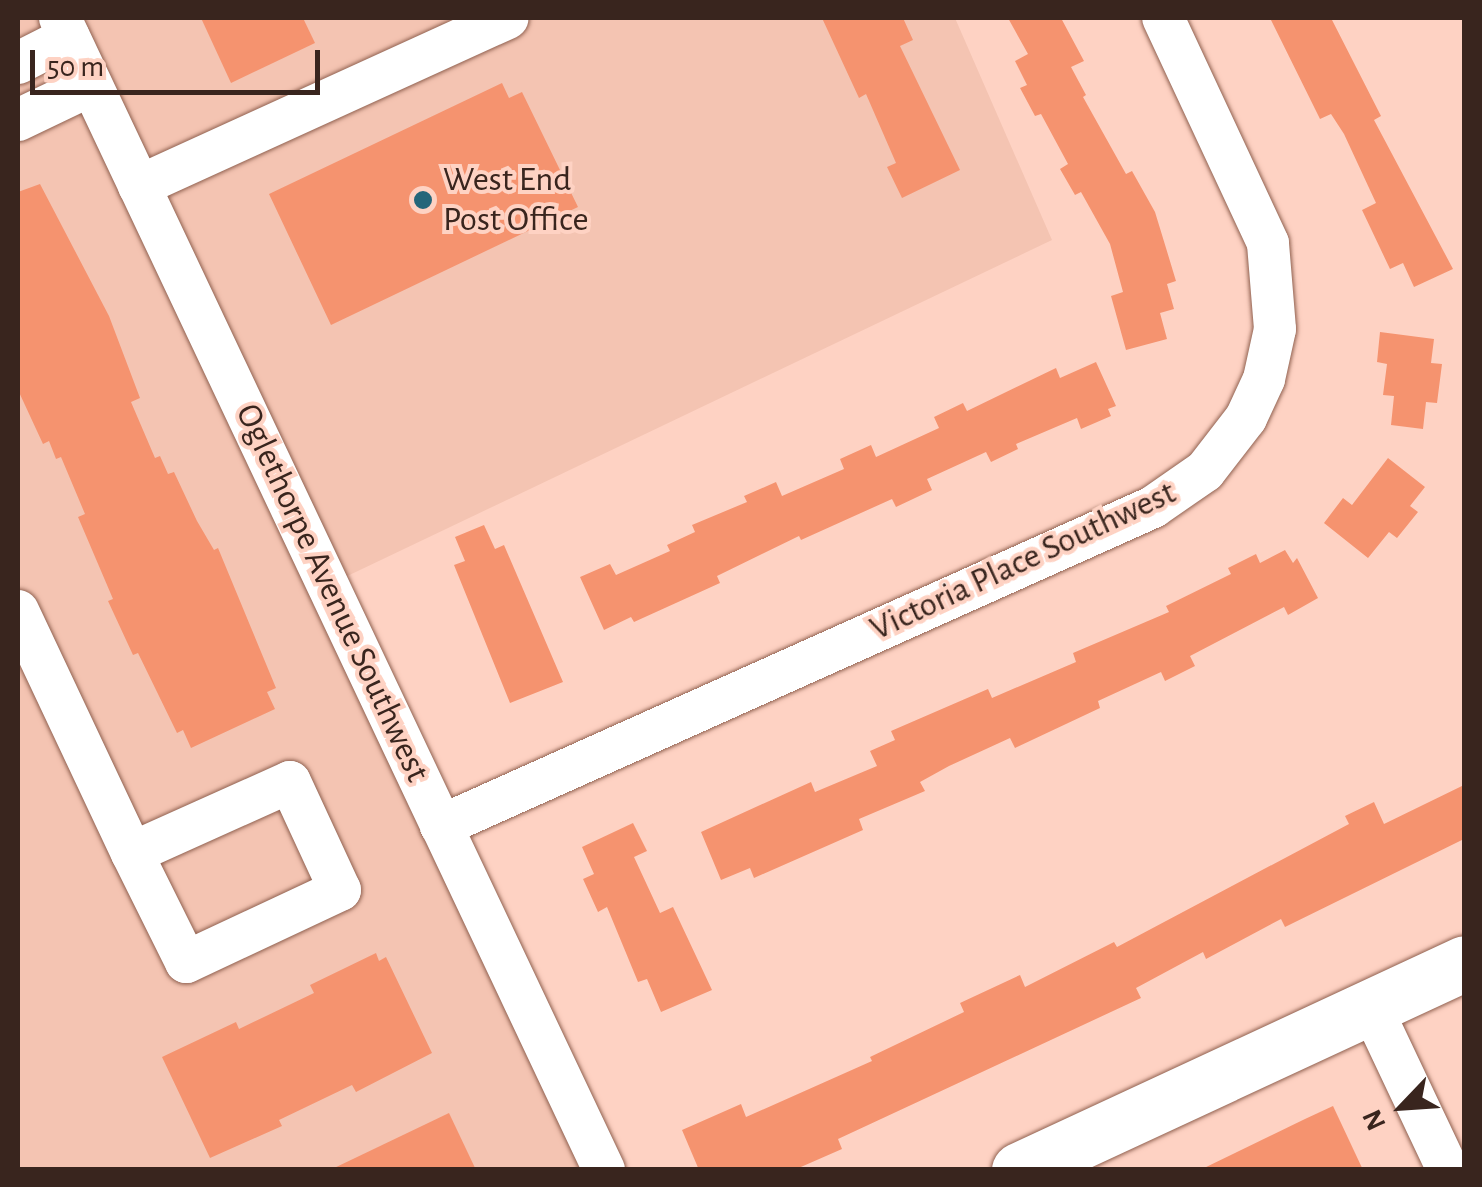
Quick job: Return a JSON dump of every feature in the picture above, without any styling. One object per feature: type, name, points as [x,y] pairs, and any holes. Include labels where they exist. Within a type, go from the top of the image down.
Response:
[{"type":"street","points":[[139,186],[507,18]]},
{"type":"street","name":"Victoria Place Southwest","points":[[441,826],[1153,507],[1205,471],[1246,418],[1264,379],[1275,329],[1268,243],[1163,18]]},
{"type":"street","points":[[18,63],[65,28]]},
{"type":"street","name":"Oglethorpe Avenue Southwest","points":[[65,28],[604,1170]]},
{"type":"street","points":[[18,120],[92,84]]},
{"type":"street","points":[[18,611],[132,853],[186,962],[340,890],[290,782],[132,853]]},
{"type":"street","points":[[1019,1170],[1464,963]]},
{"type":"street","points":[[1371,1007],[1448,1170]]},
{"type":"shaded area","points":[[18,18],[955,18],[1052,240],[339,580],[614,1169],[18,1169]]},
{"type":"building","points":[[201,18],[303,18],[315,43],[231,83]]},
{"type":"building","points":[[822,18],[903,18],[913,40],[900,46],[960,170],[902,198],[887,167],[896,163],[866,94],[859,98]]},
{"type":"building","points":[[1008,18],[1061,18],[1084,61],[1071,67],[1086,95],[1083,97],[1126,174],[1132,171],[1155,212],[1176,281],[1167,284],[1174,309],[1160,313],[1167,339],[1126,350],[1111,296],[1123,292],[1110,244],[1081,192],[1075,195],[1060,169],[1068,164],[1041,114],[1035,116],[1020,88],[1027,85],[1015,61],[1028,54]]},
{"type":"building","points":[[1270,18],[1331,18],[1381,116],[1374,120],[1453,269],[1414,287],[1403,263],[1390,269],[1362,210],[1376,203],[1344,134],[1331,114],[1320,119]]},
{"type":"building","points":[[502,83],[509,98],[522,92],[578,207],[331,325],[269,194]]},
{"type":"building","points":[[40,184],[109,316],[140,398],[131,402],[155,458],[160,456],[168,474],[174,472],[197,521],[214,550],[218,548],[276,688],[267,692],[275,709],[191,748],[183,730],[177,733],[138,653],[133,655],[108,601],[113,599],[78,517],[85,514],[61,457],[56,459],[49,441],[43,444],[18,390],[18,192]]},
{"type":"building","points":[[1380,332],[1434,339],[1431,363],[1442,364],[1437,403],[1426,402],[1423,429],[1391,425],[1394,396],[1383,395],[1387,364],[1377,362]]},
{"type":"building","points":[[1096,362],[1116,406],[1108,409],[1111,416],[1081,429],[1077,418],[1016,444],[1018,449],[991,462],[986,452],[927,479],[932,490],[896,507],[892,499],[801,540],[799,536],[717,576],[720,583],[634,622],[631,617],[604,630],[580,577],[610,564],[616,575],[670,551],[667,545],[695,532],[692,525],[747,502],[744,496],[776,482],[782,496],[844,469],[840,459],[871,445],[876,457],[939,428],[934,417],[963,403],[967,411],[1056,368],[1060,378]]},
{"type":"building","points":[[1388,458],[1425,487],[1410,506],[1418,512],[1397,538],[1389,532],[1368,558],[1324,523],[1343,498],[1352,505]]},
{"type":"building","points":[[484,525],[495,549],[504,545],[563,682],[510,703],[454,565],[465,561],[455,537]]},
{"type":"building","points":[[1285,550],[1293,563],[1297,558],[1318,598],[1288,615],[1284,607],[1190,656],[1195,666],[1165,681],[1161,672],[1098,701],[1100,708],[1015,748],[1010,738],[949,766],[920,782],[925,791],[859,819],[863,830],[754,878],[750,868],[721,880],[701,832],[811,782],[815,792],[877,766],[870,751],[895,740],[891,731],[988,689],[992,698],[1076,662],[1073,653],[1169,612],[1166,606],[1231,574],[1228,568],[1256,554],[1260,563]]},
{"type":"building","points":[[1464,785],[1464,839],[1285,927],[1281,919],[1206,959],[1203,952],[1136,988],[1141,998],[838,1139],[842,1149],[794,1170],[699,1170],[682,1130],[741,1104],[746,1117],[872,1061],[870,1057],[964,1012],[960,1003],[1020,975],[1025,987],[1114,942],[1117,947],[1349,824],[1345,816],[1374,802],[1384,824]]},
{"type":"building","points":[[633,823],[647,851],[634,857],[660,913],[673,907],[712,990],[661,1012],[647,979],[638,982],[607,907],[598,912],[583,879],[594,874],[582,847]]},
{"type":"building","points":[[376,953],[379,961],[386,957],[432,1053],[356,1092],[352,1085],[279,1120],[282,1126],[210,1158],[162,1057],[236,1022],[239,1029],[314,993],[310,985]]},
{"type":"building","points":[[1333,1106],[1363,1170],[1200,1170],[1305,1119]]},
{"type":"building","points":[[449,1113],[476,1170],[330,1170]]},
{"type":"place","name":"West End Post Office","points":[[423,200]]}]
